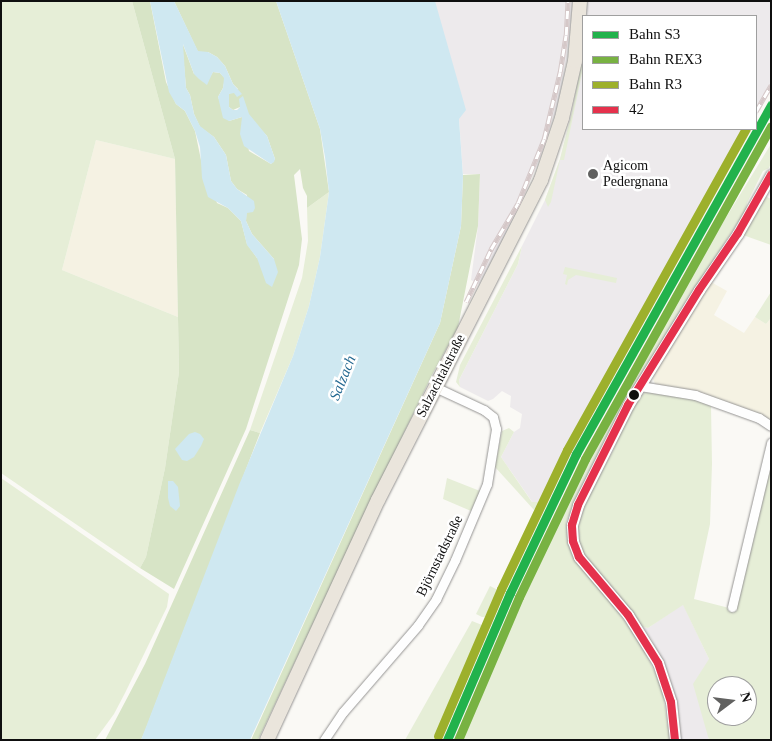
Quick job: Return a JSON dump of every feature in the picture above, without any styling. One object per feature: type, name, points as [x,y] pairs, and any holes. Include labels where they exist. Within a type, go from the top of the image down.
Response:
[{"type":"main road","name":"Salzachtalstraße","points":[[267,740],[378,500],[541,180],[562,118],[574,61],[580,1]]},
{"type":"street","points":[[675,740],[668,689],[655,657],[628,615],[579,557],[571,534],[578,505],[640,386],[699,290],[738,232],[771,175]]},
{"type":"street","points":[[640,386],[695,395],[759,418],[771,426]]},
{"type":"street","name":"Björnstadstraße","points":[[324,740],[343,712],[418,625],[436,599],[467,534],[487,484],[496,429],[493,417],[484,410],[435,387]]},
{"type":"street","points":[[732,607],[771,443]]},
{"type":"shaded area","points":[[434,1],[573,1],[567,59],[557,108],[541,156],[509,230],[479,284],[471,280],[478,226],[480,174],[463,174],[459,119]]},
{"type":"shaded area","points":[[587,1],[771,1],[771,90],[757,115],[757,15],[586,15]]},
{"type":"shaded area","points":[[582,51],[582,130],[748,130],[667,275],[543,507],[540,502],[533,503],[501,457],[514,432],[520,428],[522,414],[510,407],[511,396],[502,391],[488,401],[460,387],[459,380],[518,264],[522,246],[545,200],[560,159],[572,112]]},
{"type":"shaded area","points":[[96,140],[175,159],[178,317],[62,270]]},
{"type":"shaded area","points":[[711,282],[727,291],[714,315],[744,333],[755,317],[766,324],[771,318],[771,422],[656,386],[653,379],[656,370]]},
{"type":"shaded area","points":[[683,604],[709,659],[706,724],[709,740],[680,740],[675,698],[669,676],[652,640],[643,627],[648,628]]},
{"type":"green space","points":[[1,1],[132,1],[175,159],[96,140],[62,270],[178,317],[179,372],[165,468],[146,557],[140,568],[1,473]]},
{"type":"green space","points":[[132,1],[150,1],[166,82],[176,104],[185,111],[195,131],[201,160],[217,203],[228,208],[241,221],[247,244],[257,258],[274,259],[252,234],[246,221],[247,195],[237,189],[231,181],[226,155],[214,137],[200,127],[194,114],[190,95],[186,88],[182,42],[194,74],[211,75],[213,72],[220,73],[225,78],[223,88],[218,97],[229,121],[242,117],[249,151],[271,164],[275,159],[267,136],[240,107],[233,110],[229,107],[229,94],[238,89],[233,84],[225,66],[217,57],[208,52],[198,52],[174,1],[276,1],[320,129],[329,192],[307,208],[307,196],[303,188],[300,169],[294,175],[302,239],[299,265],[246,429],[174,589],[140,568],[146,557],[165,468],[179,372],[175,159]]},
{"type":"green space","points":[[582,65],[564,160],[560,160],[551,202],[548,207],[545,200],[560,159]]},
{"type":"green space","points":[[771,144],[771,163],[769,168],[763,171],[747,203],[746,210],[670,327],[574,502],[566,523],[569,544],[641,644],[662,687],[670,740],[459,740],[535,567],[540,561],[541,554],[579,477],[675,301]]},
{"type":"green space","points":[[480,174],[478,226],[458,327],[432,375],[369,505],[258,740],[251,740],[440,323],[461,226],[463,175]]},
{"type":"green space","points":[[329,192],[320,257],[309,306],[293,356],[260,433],[250,430],[302,278],[308,241],[307,208]]},
{"type":"green space","points":[[765,196],[771,199],[771,245],[743,235]]},
{"type":"green space","points":[[522,246],[518,264],[459,380],[460,387],[456,382],[460,365]]},
{"type":"green space","points":[[565,267],[617,278],[616,283],[576,275],[568,280],[567,285],[565,284],[567,275],[563,274]]},
{"type":"green space","points":[[771,292],[771,318],[766,324],[755,317]]},
{"type":"green space","points":[[646,392],[691,398],[711,406],[710,524],[694,599],[733,609],[771,453],[771,740],[709,740],[693,684],[709,659],[683,605],[648,628],[643,627],[585,558],[579,544],[577,526],[582,508],[613,451],[625,421],[639,397]]},
{"type":"green space","points":[[509,428],[514,432],[501,457],[532,502],[540,502],[534,510],[495,467],[502,431]]},
{"type":"green space","points":[[250,430],[260,433],[141,740],[105,740],[145,664]]},
{"type":"green space","points":[[1,478],[169,594],[167,607],[125,693],[114,714],[95,740],[1,740]]},
{"type":"green space","points":[[447,478],[480,491],[471,511],[443,499]]},
{"type":"green space","points":[[490,586],[498,590],[485,617],[482,617],[476,614]]},
{"type":"green space","points":[[472,621],[482,625],[433,740],[405,740]]},
{"type":"water","points":[[150,1],[174,1],[198,51],[208,52],[217,57],[225,66],[233,84],[242,94],[237,97],[234,93],[229,94],[229,107],[237,110],[240,107],[239,99],[243,96],[249,114],[267,136],[275,159],[271,164],[244,146],[240,134],[242,117],[229,121],[223,118],[218,97],[223,88],[224,78],[220,73],[213,72],[207,85],[199,79],[194,74],[183,44],[186,88],[190,95],[194,114],[200,126],[214,137],[226,155],[231,181],[237,189],[254,201],[255,208],[253,212],[247,213],[246,221],[252,234],[274,259],[278,272],[272,287],[266,283],[257,258],[247,245],[241,221],[228,208],[208,197],[202,178],[200,147],[195,131],[185,111],[176,104],[169,92]]},
{"type":"water","name":"Salzach","points":[[276,1],[435,1],[466,110],[459,119],[463,176],[461,226],[440,323],[250,740],[141,740],[239,485],[293,356],[309,306],[320,257],[329,192],[325,157],[320,129]]},
{"type":"water","points":[[195,432],[204,439],[201,446],[194,457],[187,461],[182,460],[175,449],[189,434]]},
{"type":"water","points":[[168,481],[173,481],[178,487],[180,506],[176,511],[170,506]]},
{"type":"railway","points":[[466,302],[491,249],[518,203],[544,139],[560,72],[566,35],[568,1]]},
{"type":"railway","points":[[757,109],[771,85]]},
{"type":"railway","points":[[737,143],[744,130]]},
{"type":"rail line","name":"S3","points":[[447,740],[510,593],[576,454],[771,105]]},
{"type":"rail line","name":"REX3","points":[[458,740],[519,597],[585,459],[771,126]]},
{"type":"rail line","name":"R3","points":[[438,736],[501,589],[567,450],[745,130]]},
{"type":"transit line","name":"42","points":[[675,740],[671,702],[658,663],[628,615],[579,557],[573,541],[572,525],[578,505],[628,405],[699,290],[738,233],[771,175]]},
{"type":"place","name":"Agicom Pedergnana","points":[[593,174]]}]
